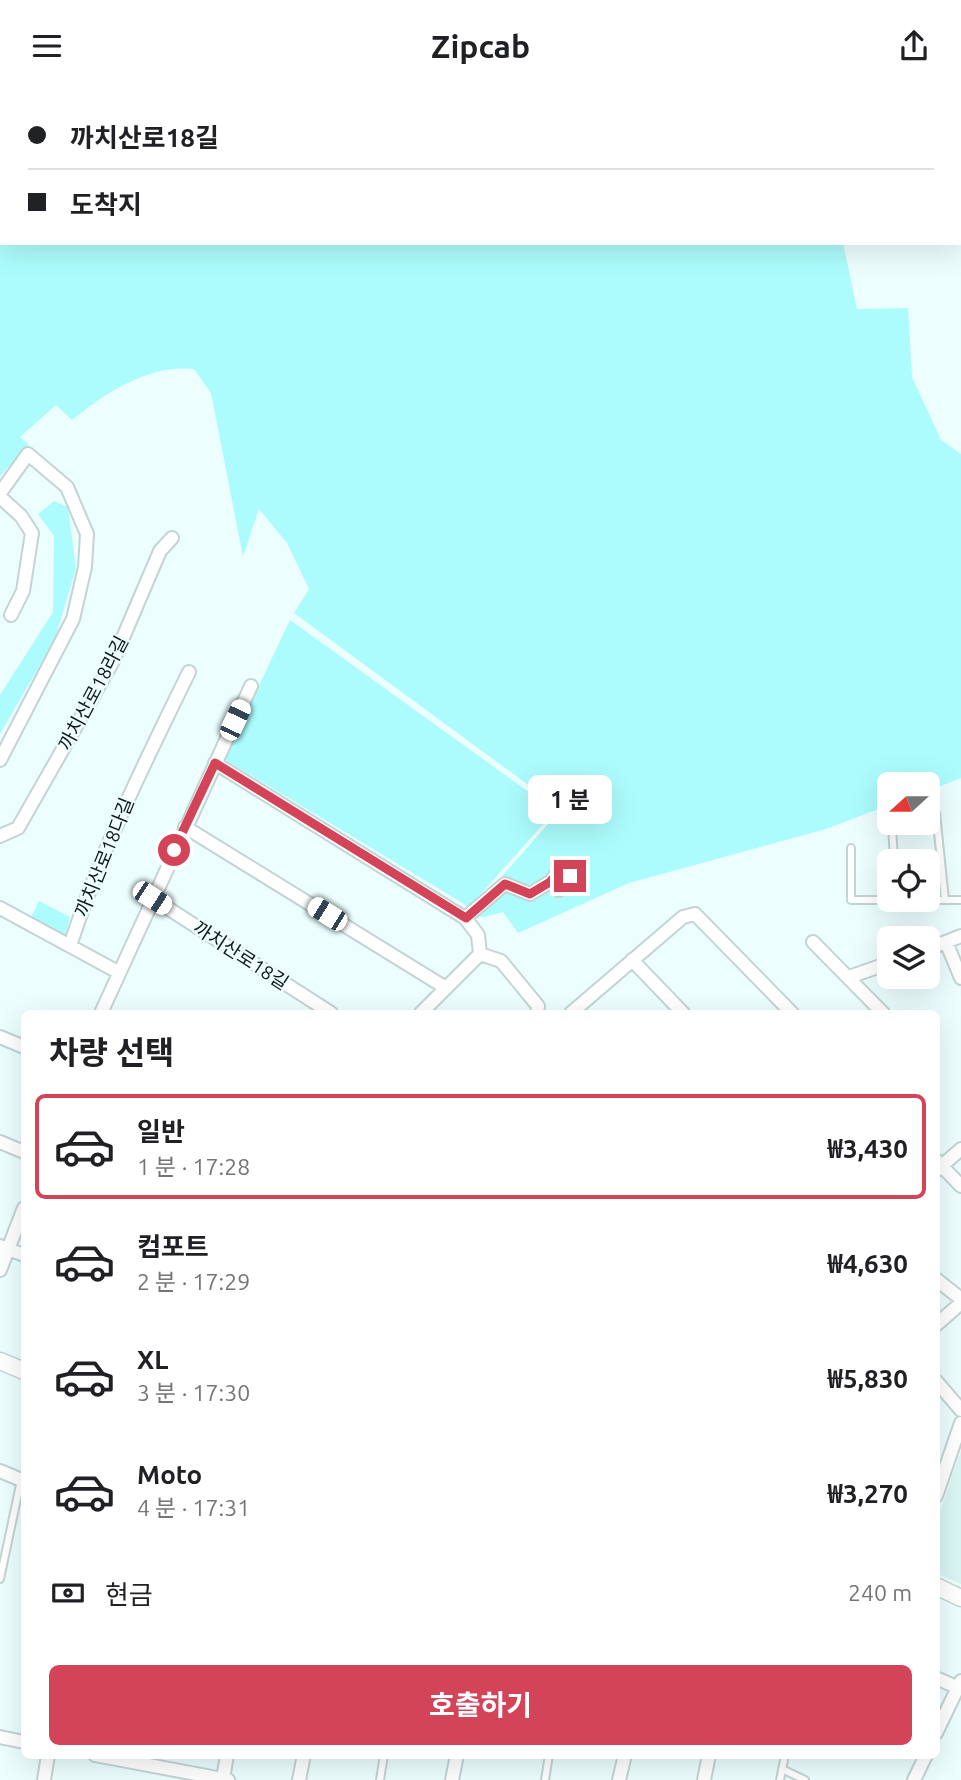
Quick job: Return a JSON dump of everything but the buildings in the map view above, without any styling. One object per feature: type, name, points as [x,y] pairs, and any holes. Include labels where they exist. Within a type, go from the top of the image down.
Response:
[{"type":"street","points":[[0,760],[73,619],[85,567],[87,534],[67,487],[28,454],[0,495],[32,533],[23,591],[11,615]]},
{"type":"street","name":"까치산로18라길","points":[[0,836],[18,828],[113,661],[160,551],[172,538]]},
{"type":"street","name":"까치산로18다길","points":[[70,946],[92,879],[139,770],[189,672]]},
{"type":"street","points":[[102,1010],[251,686]]},
{"type":"street","points":[[215,763],[466,918],[478,935],[480,954]]},
{"type":"street","points":[[186,827],[446,988]]},
{"type":"street","points":[[466,918],[505,884],[530,894],[550,882]]},
{"type":"street","name":"까치산로18길","points":[[152,898],[326,1010]]},
{"type":"street","points":[[0,908],[118,972]]},
{"type":"street","points":[[574,1010],[682,917],[695,913],[789,1010]]},
{"type":"street","points":[[940,944],[961,936]]},
{"type":"street","points":[[813,942],[880,1010]]},
{"type":"street","points":[[946,942],[961,978]]},
{"type":"street","points":[[424,1010],[480,954]]},
{"type":"street","points":[[480,954],[501,961],[538,1006],[537,1010]]},
{"type":"street","points":[[632,960],[680,1010]]},
{"type":"street","points":[[849,977],[877,967]]},
{"type":"street","points":[[0,1037],[21,1046]]},
{"type":"street","points":[[0,1142],[21,1151]]},
{"type":"street","points":[[940,1164],[961,1149]]},
{"type":"street","points":[[940,1167],[961,1186]]},
{"type":"street","points":[[0,1270],[4,1247],[21,1214]]},
{"type":"street","points":[[4,1247],[21,1254]]},
{"type":"street","points":[[940,1283],[961,1301],[940,1321]]},
{"type":"street","points":[[0,1361],[21,1370]]},
{"type":"street","points":[[940,1386],[961,1410]]},
{"type":"street","points":[[940,1484],[961,1423]]},
{"type":"street","points":[[0,1471],[21,1479]]},
{"type":"street","points":[[940,1588],[961,1598]]},
{"type":"street","points":[[940,1679],[960,1686],[940,1725]]},
{"type":"street","points":[[0,1737],[21,1741]]},
{"type":"street","points":[[44,1780],[47,1759]]},
{"type":"street","points":[[135,1759],[225,1779],[227,1759]]},
{"type":"street","points":[[299,1780],[303,1759]]},
{"type":"street","points":[[452,1780],[456,1759]]},
{"type":"street","points":[[619,1780],[624,1759]]},
{"type":"street","points":[[704,1780],[708,1759]]},
{"type":"street","points":[[914,1780],[924,1759]]},
{"type":"lane","points":[[938,835],[944,900]]},
{"type":"lane","points":[[851,848],[851,900],[877,900]]},
{"type":"lane","points":[[940,900],[961,900]]},
{"type":"lane","points":[[0,1579],[21,1489]]},
{"type":"lane","points":[[380,1780],[383,1759]]},
{"type":"lane","points":[[545,1780],[548,1759]]},
{"type":"lane","points":[[780,1780],[784,1759]]},
{"type":"lane","points":[[782,1769],[805,1780]]},
{"type":"shaded area","points":[[0,245],[843,245],[857,309],[908,308],[912,377],[941,440],[961,454],[961,778],[940,786],[940,772],[877,772],[877,810],[826,829],[629,883],[518,933],[503,912],[478,916],[475,907],[561,809],[294,613],[309,589],[287,543],[259,509],[243,557],[211,393],[194,369],[161,371],[144,376],[113,391],[72,420],[56,405],[20,437],[29,445],[0,476]]},
{"type":"shaded area","points":[[54,501],[68,507],[76,568],[55,639],[0,734],[0,695],[53,612],[54,536],[38,514]]},
{"type":"shaded area","points":[[290,620],[555,811],[469,907],[224,759]]},
{"type":"shaded area","points":[[39,901],[70,917],[65,937],[31,918]]},
{"type":"shaded area","points":[[961,1451],[961,1584],[940,1575],[940,1511]]},
{"type":"route","points":[[174,850],[215,763],[466,918],[505,884],[530,894],[550,882],[559,871],[570,876]]}]
